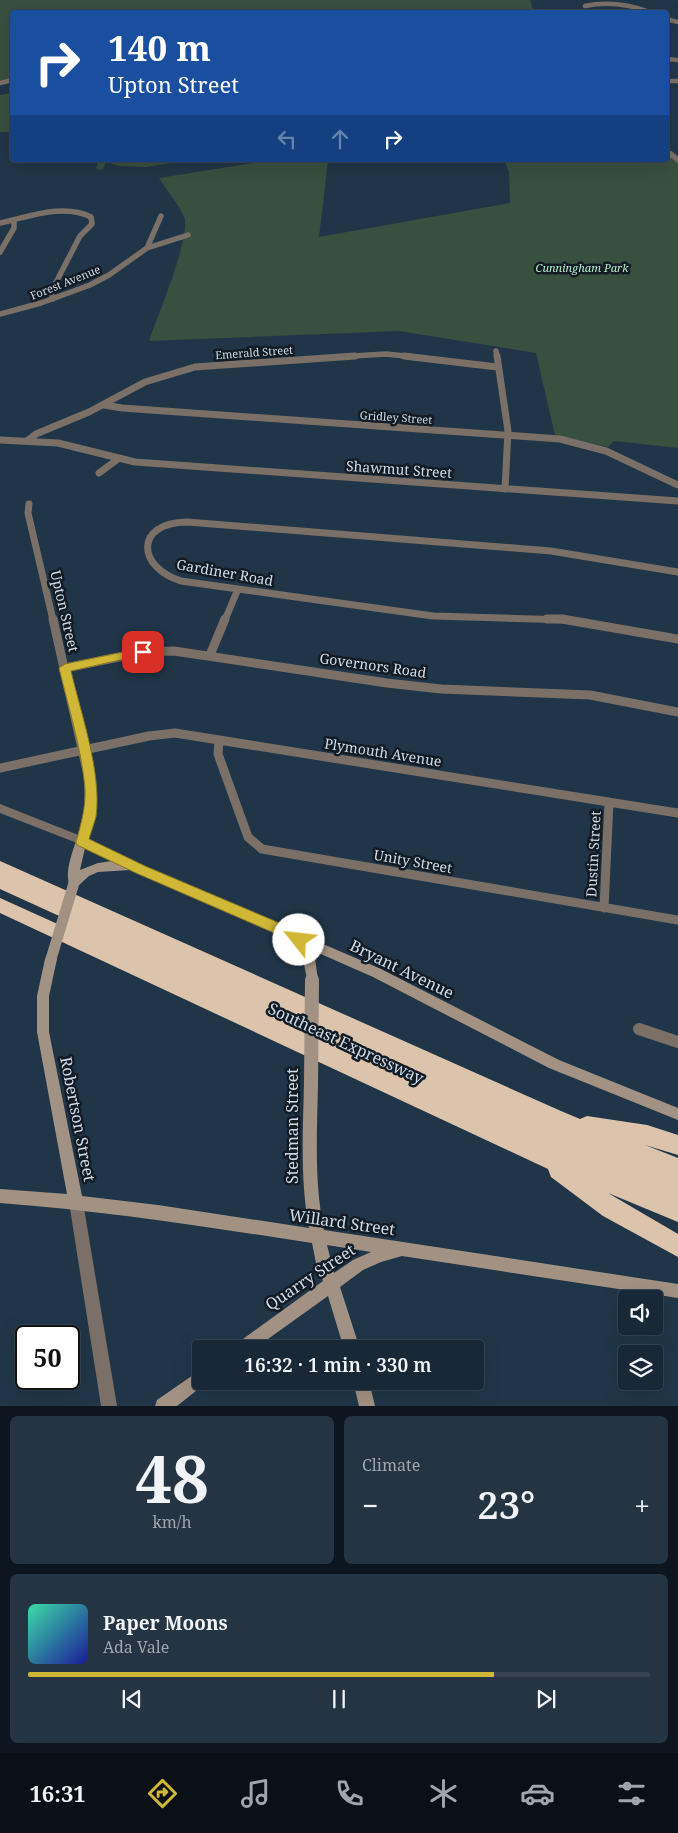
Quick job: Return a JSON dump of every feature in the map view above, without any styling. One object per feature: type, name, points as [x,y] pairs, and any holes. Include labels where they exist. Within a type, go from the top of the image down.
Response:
[{"type":"highway","name":"Southeast Expressway","points":[[0,868],[566,1123],[678,1168]]},
{"type":"highway","points":[[0,881],[532,1122],[617,1159],[678,1182]]},
{"type":"highway","points":[[0,894],[536,1142],[678,1199]]},
{"type":"highway","name":"Southeast Expressway","points":[[0,905],[532,1152],[678,1212]]},
{"type":"highway","points":[[566,1123],[647,1135],[678,1145]]},
{"type":"highway","points":[[532,1152],[610,1208],[678,1246]]},
{"type":"main road","name":"Bryant Avenue","points":[[82,842],[140,870],[384,976],[554,1064],[678,1114]]},
{"type":"main road","name":"Robertson Street","points":[[76,1202],[43,1032],[43,996],[51,959],[74,883],[75,864],[82,842]]},
{"type":"main road","points":[[74,883],[86,872],[106,866],[122,866],[140,870]]},
{"type":"main road","name":"Stedman Street","points":[[291,934],[308,952],[312,980],[310,1194],[317,1236],[330,1283],[349,1340]]},
{"type":"main road","name":"Willard Street","points":[[0,1196],[76,1202],[317,1236],[678,1291]]},
{"type":"main road","name":"Quarry Street","points":[[253,1340],[330,1283],[367,1260],[380,1255],[406,1250]]},
{"type":"main road","points":[[163,1406],[192,1385]]},
{"type":"main road","points":[[363,1390],[368,1406]]},
{"type":"street","points":[[585,6],[613,2],[644,10]]},
{"type":"street","points":[[0,223],[69,210],[85,213],[93,219],[92,224],[82,234],[52,292],[53,299]]},
{"type":"street","points":[[147,248],[161,216]]},
{"type":"street","points":[[0,252],[14,228],[14,221]]},
{"type":"street","name":"Forest Avenue","points":[[0,314],[53,299],[96,282],[147,248],[188,235]]},
{"type":"street","points":[[133,264],[136,256]]},
{"type":"street","points":[[496,352],[508,435],[505,489]]},
{"type":"street","name":"Emerald Street","points":[[27,441],[33,436],[104,405],[131,388],[180,370],[212,365],[393,354],[498,367]]},
{"type":"street","name":"Gridley Street","points":[[104,405],[122,408],[560,440],[594,446],[678,485]]},
{"type":"street","name":"Shawmut Street","points":[[0,440],[64,444],[118,459],[678,501]]},
{"type":"street","points":[[99,472],[118,459]]},
{"type":"street","name":"Upton Street","points":[[29,504],[28,513],[84,750],[91,801],[88,824],[82,842]]},
{"type":"street","name":"Gardiner Road","points":[[678,572],[541,550],[187,522],[164,525],[150,536],[147,543],[154,566],[161,573],[181,581],[432,616],[562,619],[678,639]]},
{"type":"street","points":[[210,656],[238,589]]},
{"type":"street","name":"Governors Road","points":[[65,668],[151,650],[174,650],[387,683],[441,689],[590,695],[678,712]]},
{"type":"street","name":"Plymouth Avenue","points":[[0,768],[167,733],[678,813]]},
{"type":"street","name":"Unity Street","points":[[219,740],[218,754],[248,837],[262,849],[678,920]]},
{"type":"street","name":"Dustin Street","points":[[604,908],[609,802]]},
{"type":"street","name":"Bryant Avenue","points":[[0,808],[82,842]]},
{"type":"street","points":[[639,1029],[678,1042]]},
{"type":"street","name":"Robertson Street","points":[[76,1202],[109,1406]]},
{"type":"green space","points":[[0,0],[530,0],[533,10],[10,10],[10,78],[0,81]]},
{"type":"green space","points":[[10,93],[10,132],[0,132],[0,95]]},
{"type":"green space","name":"Cunningham Park","points":[[669,156],[678,163],[678,448],[614,441],[608,447],[555,435],[536,353],[399,331],[149,341],[177,262],[185,231],[184,216],[159,178],[259,162],[328,162],[319,237],[510,203],[509,172],[505,162],[669,162]]},
{"type":"green space","points":[[96,162],[106,162],[103,169],[99,170],[96,168],[98,164]]},
{"type":"green space","points":[[106,162],[177,162],[146,167],[119,166]]},
{"type":"route","points":[[143,652],[65,668],[91,789],[89,818],[82,842],[97,847],[140,870],[291,934],[299,940]]}]
